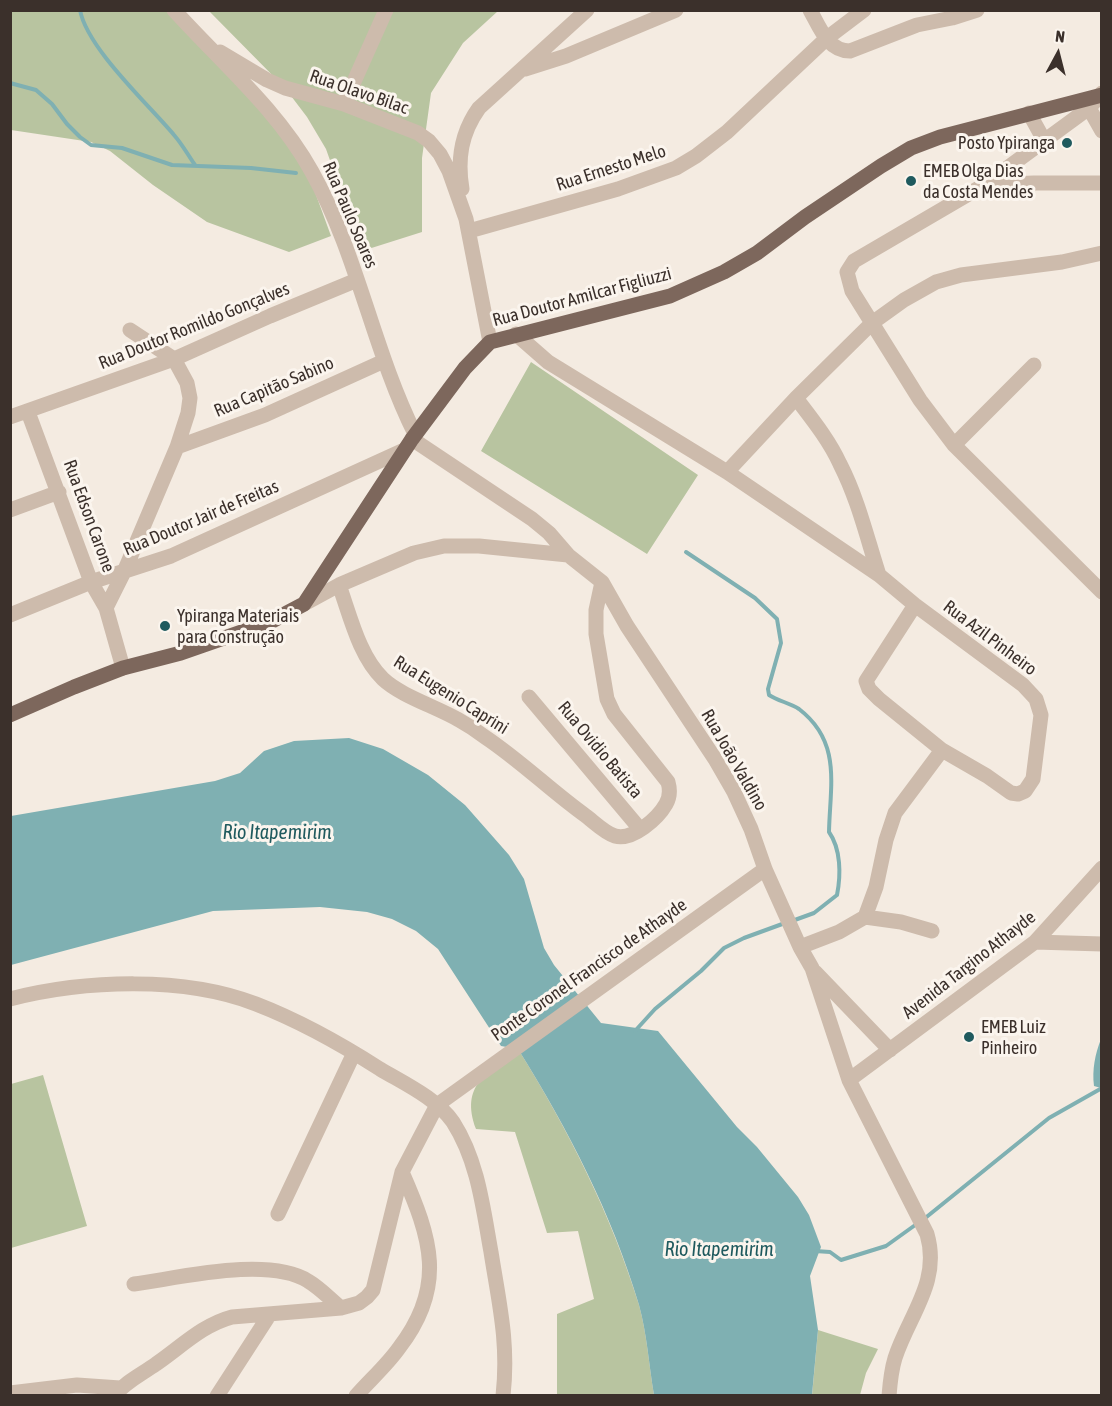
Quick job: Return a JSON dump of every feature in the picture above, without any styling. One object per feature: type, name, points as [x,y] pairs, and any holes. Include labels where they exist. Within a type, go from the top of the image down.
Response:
[{"type":"main road","name":"Rua Doutor Amilcar Figliuzzi","points":[[304,604],[410,441],[465,368],[490,342],[670,296],[724,272],[757,254],[805,218],[911,148],[940,137],[1101,94]]},
{"type":"main road","points":[[10,715],[123,668],[181,653],[270,622],[304,604]]},
{"type":"street","points":[[174,10],[200,39]]},
{"type":"street","points":[[344,104],[386,10]]},
{"type":"street","name":"Rua Olavo Bilac","points":[[490,342],[468,225],[459,162],[463,139],[469,122],[479,108],[587,10]]},
{"type":"street","points":[[520,71],[566,56],[676,10]]},
{"type":"street","points":[[810,10],[836,49],[850,51],[917,25],[952,18],[976,10]]},
{"type":"street","name":"Rua Ernesto Melo","points":[[468,225],[618,189],[676,168],[727,132],[827,38],[864,10]]},
{"type":"street","name":"Rua Olavo Bilac","points":[[200,39],[267,80],[285,88],[344,104],[418,133],[429,141],[440,154],[449,171],[468,225]]},
{"type":"street","name":"Rua Paulo Soares","points":[[200,39],[268,108],[285,129],[312,172],[332,213],[357,280],[403,410],[410,441]]},
{"type":"street","points":[[1101,94],[1089,108],[984,185],[854,261],[847,272],[852,291],[920,400],[954,446],[1101,592]]},
{"type":"street","points":[[1089,108],[1101,132]]},
{"type":"street","points":[[1029,114],[1045,142]]},
{"type":"street","points":[[984,185],[1101,183]]},
{"type":"street","points":[[727,472],[796,398],[872,323],[904,300],[936,282],[961,275],[1062,262],[1101,253]]},
{"type":"street","name":"Rua Doutor Romildo Gonçalves","points":[[10,417],[174,359],[357,280]]},
{"type":"street","points":[[106,608],[124,572],[177,447],[190,398],[187,382],[174,359],[130,330]]},
{"type":"street","name":"Rua Azil Pinheiro","points":[[516,334],[548,362],[727,472],[879,575],[915,605],[1023,685],[1036,699],[1041,715],[1033,779],[1025,791],[1018,795],[1011,793],[942,750]]},
{"type":"street","name":"Rua Capitão Sabino","points":[[177,447],[265,415],[384,361]]},
{"type":"street","points":[[954,446],[1034,365]]},
{"type":"street","points":[[796,398],[815,422],[840,464],[851,489],[879,575]]},
{"type":"street","name":"Rua Edson Carone","points":[[28,412],[91,582],[106,608],[123,668]]},
{"type":"street","points":[[410,441],[532,519],[568,555],[602,582],[596,610],[600,663],[608,699],[614,714],[668,782],[670,789],[667,803],[653,819],[640,829]]},
{"type":"street","name":"Rua Doutor Jair de Freitas","points":[[10,615],[91,582],[171,556],[410,441]]},
{"type":"street","points":[[10,510],[59,492]]},
{"type":"street","points":[[304,604],[339,585],[414,553],[444,546],[479,546],[568,555]]},
{"type":"street","name":"Rua João Valdino","points":[[602,582],[627,626],[715,759],[734,792],[751,829],[765,869],[800,947],[812,968],[849,1080],[924,1229],[931,1249],[930,1275],[895,1357],[889,1395]]},
{"type":"street","name":"Rua Eugenio Caprini","points":[[339,585],[370,664],[384,680],[430,707],[459,719],[612,835],[626,837],[640,829]]},
{"type":"street","points":[[865,917],[876,887],[886,840],[895,813],[942,750],[866,686],[866,681],[915,605]]},
{"type":"street","name":"Rua Ovidio Batista","points":[[529,697],[640,829]]},
{"type":"street","name":"Ponte Coronel Francisco de Athayde","points":[[437,1105],[765,869]]},
{"type":"street","name":"Avenida Targino Athayde","points":[[849,1080],[1035,942],[1100,872]]},
{"type":"street","points":[[800,947],[839,932],[865,917],[901,922],[932,930]]},
{"type":"street","points":[[1035,942],[1101,944]]},
{"type":"street","name":"Rua João Valdino","points":[[812,968],[890,1050]]},
{"type":"street","points":[[10,999],[33,993],[115,983],[164,985],[210,991],[254,1003],[305,1025],[437,1105],[452,1121],[465,1144],[481,1196],[505,1338],[506,1368],[503,1395]]},
{"type":"street","points":[[278,1214],[354,1053]]},
{"type":"street","points":[[10,1393],[77,1385],[117,1392],[206,1327],[232,1317],[341,1308],[359,1303],[368,1297],[373,1290],[402,1172],[437,1105]]},
{"type":"street","points":[[356,1395],[399,1349],[420,1317],[428,1292],[430,1253],[421,1215],[402,1172]]},
{"type":"street","points":[[134,1284],[238,1270],[269,1270],[294,1275],[308,1281],[341,1308]]},
{"type":"street","points":[[217,1395],[270,1314]]},
{"type":"green space","points":[[11,11],[175,11],[303,159],[331,236],[289,252],[207,222],[153,185],[110,151],[91,142],[11,130]]},
{"type":"green space","points":[[209,11],[498,11],[463,43],[431,93],[422,158],[422,232],[362,251],[326,149],[307,117],[285,88]]},
{"type":"green space","points":[[531,362],[698,475],[647,554],[481,451]]},
{"type":"green space","points":[[518,1049],[587,1173],[628,1271],[642,1316],[654,1395],[557,1395],[557,1314],[594,1299],[578,1231],[547,1233],[515,1132],[476,1129],[472,1114],[471,1101],[479,1081]]},
{"type":"green space","points":[[43,1075],[87,1226],[11,1248],[11,1084]]},
{"type":"green space","points":[[818,1330],[878,1349],[866,1373],[860,1395],[812,1396]]},
{"type":"water","name":"Rio Itapemirim","points":[[349,738],[383,749],[428,775],[465,805],[509,855],[524,879],[544,948],[554,965],[601,1023],[658,1031],[798,1197],[809,1215],[821,1247],[810,1276],[818,1330],[812,1395],[654,1395],[642,1316],[628,1271],[602,1205],[571,1141],[518,1049],[501,1046],[438,949],[416,931],[392,919],[367,912],[320,907],[213,911],[11,965],[11,816],[215,781],[240,773],[264,751],[294,741]]},
{"type":"water","points":[[1101,1039],[1102,1088],[1094,1086],[1093,1080],[1094,1062]]},
{"type":"waterway","points":[[80,10],[85,25],[106,58],[177,138],[195,165]]},
{"type":"waterway","points":[[10,83],[36,90],[52,104],[67,124],[91,145],[122,148],[172,165],[251,168],[296,173]]},
{"type":"waterway","points":[[686,552],[755,598],[777,619],[781,643],[768,689],[769,695],[799,709],[813,722],[828,750],[831,781],[829,832],[836,846],[839,862],[837,895],[814,913],[792,921]]},
{"type":"waterway","points":[[635,1031],[655,1009],[701,971],[724,948],[785,923]]},
{"type":"waterway","points":[[924,1219],[1049,1118],[1102,1088]]},
{"type":"waterway","points":[[815,1251],[830,1252],[841,1260],[886,1246],[918,1223]]},
{"type":"place","name":"Posto Ypiranga","points":[[1067,143]]},
{"type":"place","name":"EMEB Olga Dias da Costa Mendes","points":[[911,181]]},
{"type":"place","name":"Ypiranga Materiais para Construção","points":[[165,626]]},
{"type":"place","name":"EMEB Luiz Pinheiro","points":[[969,1037]]}]
